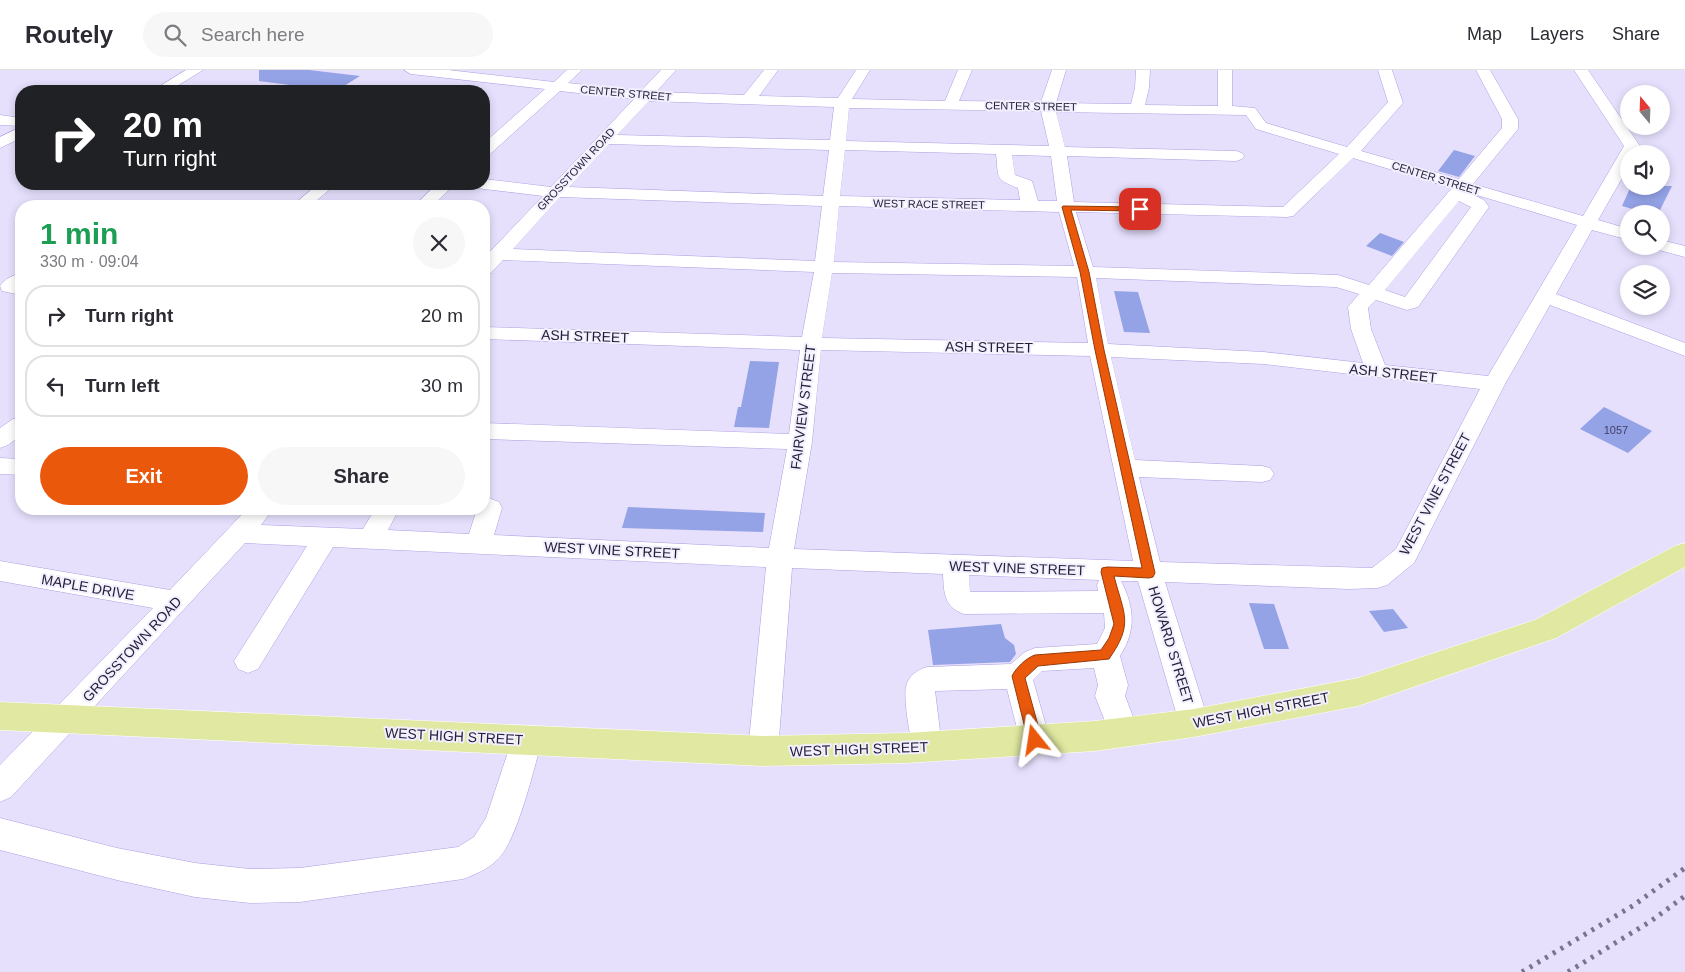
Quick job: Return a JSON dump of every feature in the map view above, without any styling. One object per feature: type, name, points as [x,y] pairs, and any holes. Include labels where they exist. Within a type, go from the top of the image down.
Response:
[{"type":"main road","name":"WEST HIGH STREET","points":[[0,716],[763,751],[927,747],[1124,732],[1194,723],[1358,692],[1545,629],[1685,554]]},
{"type":"street","points":[[170,85],[196,70]]},
{"type":"street","name":"CENTER STREET","points":[[411,70],[472,73],[557,87],[644,96],[842,103],[1250,111],[1261,126],[1350,152],[1460,190],[1589,222],[1620,232]]},
{"type":"street","points":[[490,146],[575,70]]},
{"type":"street","name":"GROSSTOWN ROAD","points":[[490,262],[669,70]]},
{"type":"street","points":[[748,100],[771,70]]},
{"type":"street","name":"FAIRVIEW STREET","points":[[763,751],[780,558],[800,442],[810,344],[824,267],[842,103],[863,70]]},
{"type":"street","points":[[950,105],[965,70]]},
{"type":"street","points":[[1047,107],[1059,70]]},
{"type":"street","points":[[1137,108],[1142,88],[1143,70]]},
{"type":"street","points":[[1225,70],[1225,110]]},
{"type":"street","name":"WEST RACE STREET","points":[[490,185],[555,192],[1287,212],[1350,152],[1396,103],[1385,70]]},
{"type":"street","points":[[1377,371],[1361,328],[1358,307],[1460,190],[1510,129],[1510,119],[1483,70]]},
{"type":"street","name":"WEST VINE STREET","points":[[240,533],[1107,572],[1349,579],[1378,578],[1405,556],[1494,384],[1632,146],[1581,70]]},
{"type":"street","points":[[457,85],[472,73]]},
{"type":"street","name":"HOWARD STREET","points":[[1047,107],[1058,152],[1066,207],[1085,272],[1099,350],[1149,573],[1194,723]]},
{"type":"street","points":[[0,120],[15,121]]},
{"type":"street","points":[[0,143],[15,135]]},
{"type":"street","points":[[604,139],[1236,156]]},
{"type":"street","points":[[1004,151],[1007,178],[1026,185],[1030,206]]},
{"type":"street","points":[[308,200],[320,190]]},
{"type":"street","points":[[429,200],[440,190]]},
{"type":"street","points":[[497,254],[824,267],[1085,272],[1338,281],[1403,304],[1411,303],[1480,206],[1460,190]]},
{"type":"street","points":[[1670,247],[1685,252]]},
{"type":"street","points":[[1546,296],[1685,350]]},
{"type":"street","name":"ASH STREET","points":[[490,333],[810,344],[1099,350],[1264,358],[1494,384]]},
{"type":"street","points":[[0,440],[15,429]]},
{"type":"street","points":[[490,431],[800,442]]},
{"type":"street","points":[[0,466],[15,467]]},
{"type":"street","points":[[1126,468],[1262,474]]},
{"type":"street","name":"GROSSTOWN ROAD","points":[[0,787],[256,515]]},
{"type":"street","points":[[370,539],[384,515]]},
{"type":"street","points":[[478,544],[488,515]]},
{"type":"street","points":[[248,661],[326,537]]},
{"type":"street","points":[[956,565],[957,596],[964,603],[1114,602]]},
{"type":"street","name":"MAPLE DRIVE","points":[[0,571],[176,602]]},
{"type":"street","points":[[1107,572],[1120,624],[1115,640],[1105,655],[1113,685],[1110,696],[1124,732]]},
{"type":"street","points":[[927,747],[920,688],[927,679],[1018,676],[1035,660],[1105,655]]},
{"type":"street","points":[[1018,676],[1035,740]]},
{"type":"street","points":[[0,834],[117,864],[195,880],[250,886],[300,885],[463,863],[486,848],[500,825],[527,740]]},
{"type":"building","points":[[259,70],[309,70],[360,76],[346,85],[290,85],[259,81]]},
{"type":"building","points":[[1454,150],[1475,156],[1459,177],[1438,171]]},
{"type":"building","points":[[1627,195],[1668,195],[1662,205],[1622,205]]},
{"type":"building","points":[[1380,233],[1404,242],[1392,256],[1366,246]]},
{"type":"building","points":[[1114,291],[1138,292],[1150,333],[1124,332]]},
{"type":"building","points":[[750,361],[779,362],[769,428],[734,427],[738,407],[741,407]]},
{"type":"building","points":[[1604,407],[1652,431],[1628,453],[1580,429]]},
{"type":"building","points":[[628,507],[765,513],[763,532],[622,528]]},
{"type":"building","points":[[1249,603],[1274,604],[1289,649],[1264,649]]},
{"type":"building","points":[[1393,609],[1408,628],[1384,632],[1369,611]]},
{"type":"building","points":[[1001,624],[1005,638],[1014,645],[1016,654],[1010,662],[933,665],[928,630]]},
{"type":"railway","points":[[1522,972],[1634,905],[1685,868]]},
{"type":"railway","points":[[1568,972],[1651,921],[1685,896]]},
{"type":"route","points":[[1035,740],[1018,676],[1035,660],[1105,655],[1115,640],[1120,624],[1107,572],[1149,573],[1099,350],[1085,272],[1066,207],[1140,209]]}]
